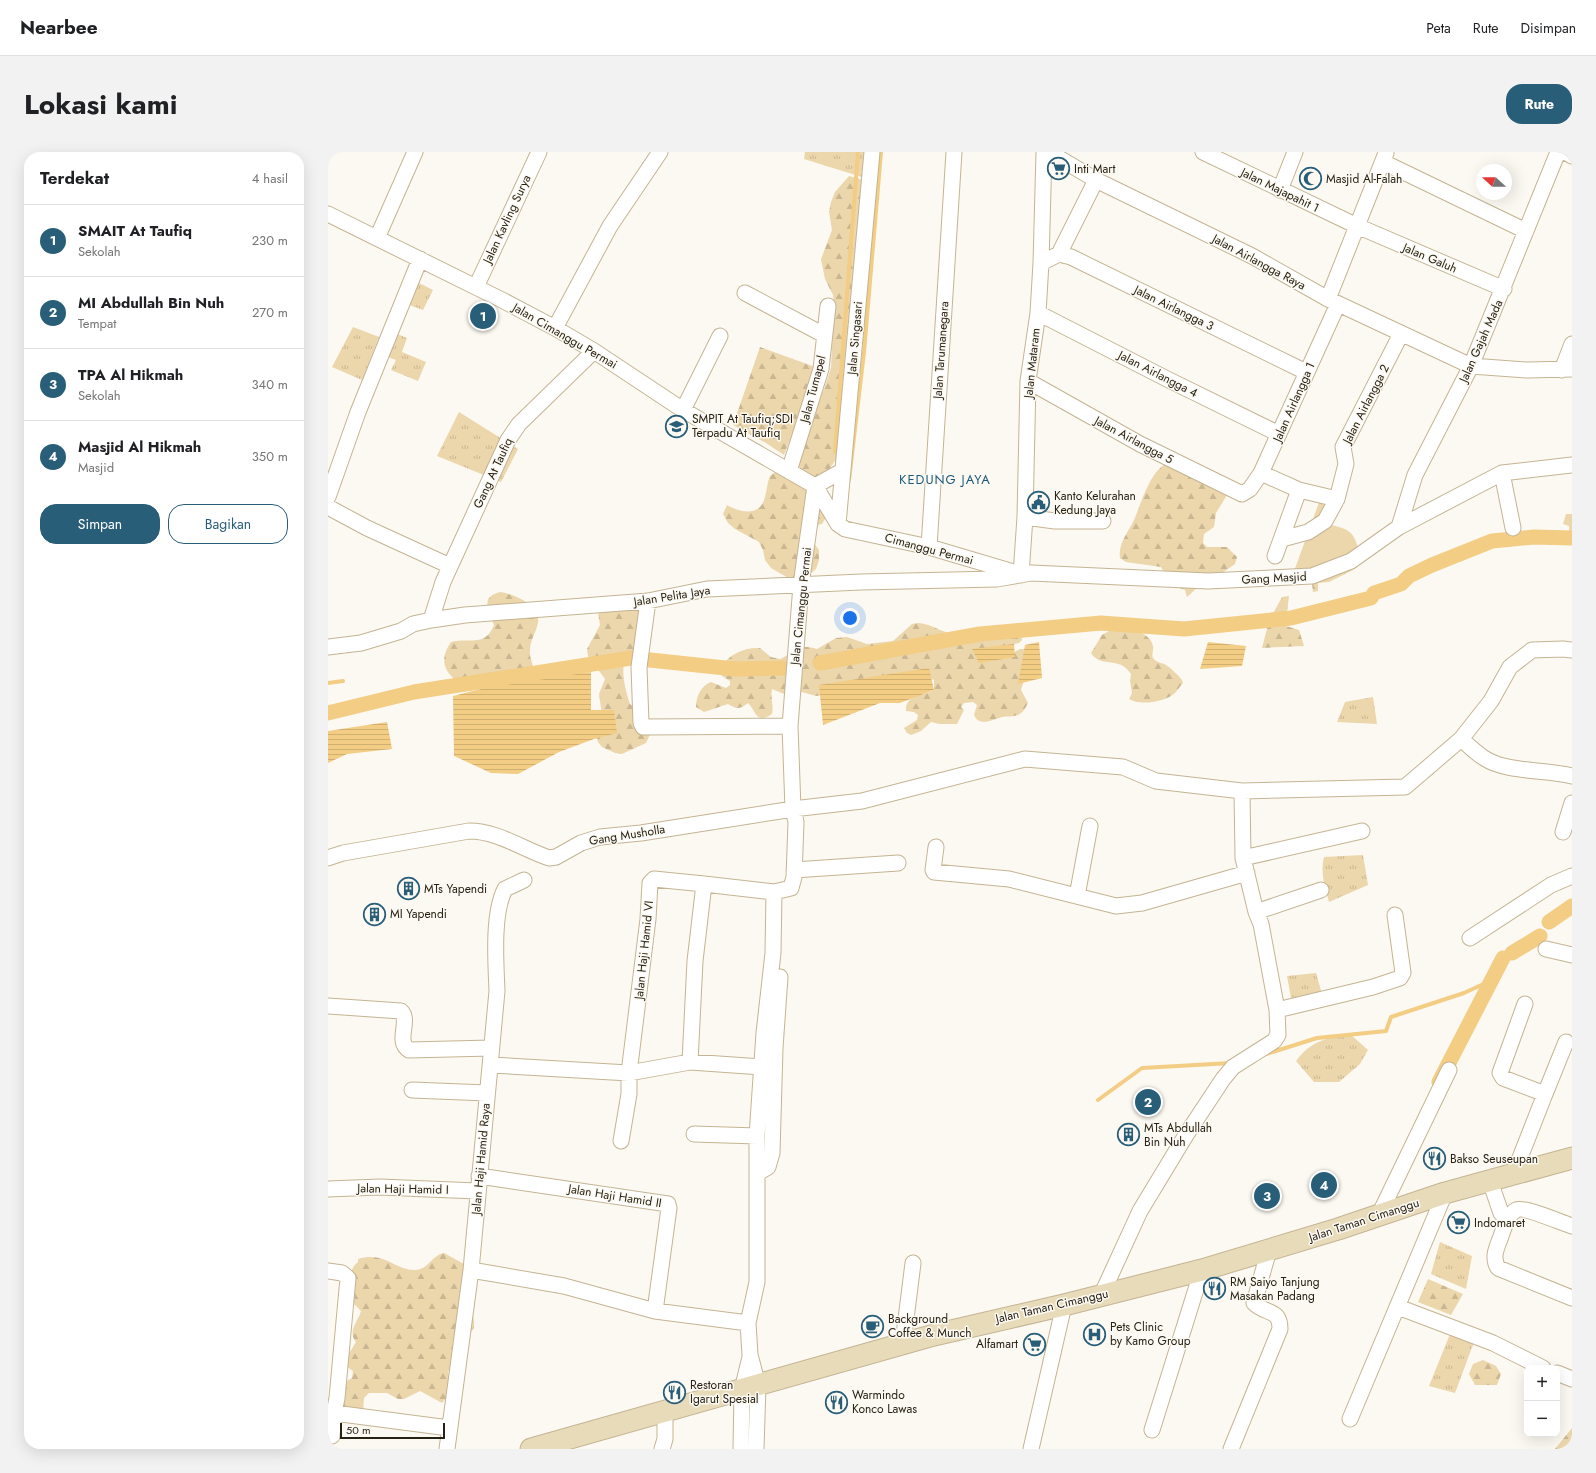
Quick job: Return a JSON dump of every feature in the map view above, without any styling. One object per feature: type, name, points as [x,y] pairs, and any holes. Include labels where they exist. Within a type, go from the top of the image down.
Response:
[{"type":"street","points":[[377,238],[415,152]]},
{"type":"street","name":"Jalan Kavling Surya","points":[[476,287],[539,152]]},
{"type":"street","points":[[555,328],[610,226],[660,152]]},
{"type":"street","name":"Jalan Singasari","points":[[838,524],[872,152]]},
{"type":"street","name":"Jalan Tarumanegara","points":[[929,548],[954,152]]},
{"type":"street","name":"Jalan Mataram","points":[[1022,575],[1025,517],[1028,381],[1038,313],[1044,152]]},
{"type":"street","name":"Jalan Airlangga Raya","points":[[1049,152],[1096,180],[1252,256],[1333,301],[1471,366]]},
{"type":"street","name":"Jalan Majapahit 1","points":[[1203,152],[1357,226]]},
{"type":"street","points":[[1280,190],[1295,152]]},
{"type":"street","name":"Jalan Gajah Mada","points":[[1398,527],[1415,475],[1471,366],[1504,289],[1558,152]]},
{"type":"street","points":[[1564,152],[1572,156]]},
{"type":"street","points":[[1384,157],[1526,231]]},
{"type":"street","name":"Jalan Airlangga 1","points":[[1242,494],[1250,489],[1261,473],[1306,372],[1333,301],[1357,226],[1384,157]]},
{"type":"street","points":[[1041,262],[1059,254],[1096,180]]},
{"type":"street","name":"Jalan Cimanggu Permai","points":[[328,214],[476,287],[555,328],[594,351],[683,410],[815,486],[838,524]]},
{"type":"street","name":"Jalan Galuh","points":[[1357,226],[1504,289]]},
{"type":"street","name":"Jalan Airlangga 3","points":[[1059,254],[1089,266],[1306,372]]},
{"type":"street","points":[[328,497],[358,412],[420,259]]},
{"type":"street","points":[[745,293],[824,335]]},
{"type":"street","name":"Jalan Tumapel","points":[[789,471],[822,369],[825,353],[824,335],[828,306]]},
{"type":"street","name":"Jalan Airlangga 4","points":[[1038,313],[1279,434]]},
{"type":"street","name":"Jalan Airlangga 2","points":[[1282,539],[1308,532],[1326,521],[1337,499],[1346,464],[1343,447],[1401,334]]},
{"type":"street","points":[[683,410],[720,336]]},
{"type":"street","points":[[1471,366],[1567,369],[1572,344]]},
{"type":"street","name":"Gang At Taufiq","points":[[431,620],[450,566],[513,432],[594,351]]},
{"type":"street","name":"Jalan Airlangga 5","points":[[1028,381],[1140,444],[1242,494]]},
{"type":"street","name":"Gang Masjid","points":[[1022,575],[1031,573],[1208,581],[1312,576],[1351,561],[1398,527],[1502,473],[1572,466]]},
{"type":"street","points":[[815,486],[842,471]]},
{"type":"street","points":[[1261,473],[1299,490],[1337,499]]},
{"type":"street","points":[[1502,473],[1514,528]]},
{"type":"street","name":"Jalan Cimanggu Permai","points":[[778,891],[791,888],[794,877],[796,822],[792,809],[790,726],[801,585],[815,486]]},
{"type":"street","points":[[1275,556],[1299,490]]},
{"type":"street","points":[[328,507],[367,528],[450,566]]},
{"type":"street","points":[[1025,517],[1055,521],[1103,521]]},
{"type":"street","name":"Cimanggu Permai","points":[[838,524],[845,529],[929,548],[1022,575]]},
{"type":"street","name":"Jalan Pelita Jaya","points":[[328,648],[361,643],[401,631],[414,624],[431,620],[465,615],[648,601],[707,589],[998,579],[1022,575]]},
{"type":"street","points":[[648,601],[639,667],[642,727],[790,726]]},
{"type":"street","name":"Gang Musholla","points":[[328,858],[343,853],[469,831],[480,831],[495,835],[550,858],[556,857],[581,843],[600,837],[641,833],[792,809],[862,801],[1025,760],[1122,767],[1156,781],[1242,791],[1405,788],[1460,739],[1491,701],[1510,667],[1532,650],[1572,650]]},
{"type":"street","points":[[1460,739],[1494,763],[1556,772],[1572,776]]},
{"type":"street","points":[[1101,1296],[1140,1211],[1186,1135],[1223,1079],[1232,1067],[1277,1037],[1279,1030],[1277,1010],[1261,924],[1256,912],[1243,858],[1242,791]]},
{"type":"street","points":[[1563,832],[1572,803]]},
{"type":"street","points":[[1077,896],[1090,826]]},
{"type":"street","points":[[1243,858],[1362,831]]},
{"type":"street","points":[[936,847],[934,872],[1009,879],[1116,906],[1142,903],[1246,873]]},
{"type":"street","points":[[794,870],[898,863]]},
{"type":"street","points":[[1470,938],[1551,885],[1572,876]]},
{"type":"street","name":"Jalan Haji Hamid Raya","points":[[447,1449],[471,1270],[477,1192],[491,1064],[491,1048],[497,991],[496,945],[502,895],[505,889],[524,880]]},
{"type":"street","name":"Jalan Haji Hamid VI","points":[[621,1141],[630,1094],[629,1073],[648,919],[650,883],[654,880],[778,891]]},
{"type":"street","points":[[690,1062],[695,961],[704,884]]},
{"type":"street","points":[[1256,912],[1322,890]]},
{"type":"street","points":[[741,1449],[750,1387],[751,1357],[748,1323],[756,1282],[758,1173],[757,1136],[778,891]]},
{"type":"street","points":[[758,1173],[768,1167],[772,1153],[775,1048],[781,972],[778,891]]},
{"type":"street","points":[[1277,1010],[1373,987],[1400,978],[1403,973],[1394,915]]},
{"type":"street","points":[[1546,949],[1572,955]]},
{"type":"street","points":[[1525,1004],[1500,1073],[1503,1078],[1545,1094]]},
{"type":"street","points":[[328,1006],[401,1011],[404,1016],[403,1042],[405,1047],[409,1050],[491,1048]]},
{"type":"street","points":[[1514,1174],[1566,1042]]},
{"type":"street","points":[[491,1064],[629,1073],[690,1062],[762,1067]]},
{"type":"street","points":[[1379,1215],[1449,1070]]},
{"type":"street","points":[[412,1090],[487,1093]]},
{"type":"street","points":[[694,1134],[757,1136]]},
{"type":"street","name":"Jalan Taman Cimanggu","points":[[541,1448],[903,1343],[990,1321],[1101,1296],[1202,1270],[1338,1229],[1445,1193],[1490,1182],[1572,1158]]},
{"type":"street","name":"Jalan Haji Hamid II","points":[[479,1176],[668,1204],[669,1208],[655,1311]]},
{"type":"street","points":[[1490,1182],[1501,1212],[1507,1220]]},
{"type":"street","name":"Jalan Haji Hamid I","points":[[328,1189],[380,1187],[477,1192]]},
{"type":"street","points":[[1350,1419],[1445,1193]]},
{"type":"street","points":[[1572,1226],[1519,1209],[1507,1220],[1495,1252],[1495,1263],[1498,1268],[1572,1298]]},
{"type":"street","points":[[1230,1449],[1280,1329],[1280,1320],[1277,1315],[1258,1308],[1254,1303],[1268,1250]]},
{"type":"street","points":[[903,1343],[913,1262]]},
{"type":"street","points":[[471,1270],[564,1286],[655,1311],[748,1323]]},
{"type":"street","points":[[1152,1430],[1202,1270]]},
{"type":"street","points":[[328,1271],[342,1273],[348,1278],[332,1436]]},
{"type":"street","points":[[1031,1449],[1064,1305]]},
{"type":"street","points":[[1398,1307],[1492,1344],[1537,1365]]},
{"type":"street","points":[[1560,1374],[1572,1379]]},
{"type":"street","points":[[750,1387],[756,1449]]},
{"type":"street","points":[[662,1449],[665,1439],[665,1411]]},
{"type":"street","points":[[334,1413],[449,1428]]},
{"type":"green space","points":[[805,152],[864,152],[862,177],[804,159]]},
{"type":"green space","points":[[849,176],[863,180],[837,458],[821,481],[833,505],[822,524],[812,526],[813,542],[819,550],[819,560],[816,569],[809,575],[790,579],[771,568],[765,560],[763,550],[759,542],[735,529],[728,523],[723,514],[727,505],[738,510],[749,512],[759,508],[763,503],[770,476],[778,470],[784,470],[824,389],[831,368],[834,306],[833,295],[825,279],[821,259],[832,230],[829,212],[831,202],[835,192]]},
{"type":"green space","points":[[417,282],[433,290],[423,310],[407,304]]},
{"type":"green space","points":[[353,327],[379,337],[362,380],[332,367]]},
{"type":"green space","points":[[395,333],[407,338],[402,352],[426,362],[418,381],[391,370],[396,360],[385,356]]},
{"type":"green space","points":[[760,347],[818,368],[784,455],[766,443],[733,425]]},
{"type":"green space","points":[[459,412],[518,449],[501,482],[437,456]]},
{"type":"green space","points":[[1165,464],[1224,490],[1227,495],[1216,513],[1214,527],[1204,534],[1203,543],[1207,547],[1227,547],[1237,557],[1235,564],[1222,573],[1208,574],[1200,585],[1187,597],[1185,590],[1171,585],[1161,567],[1126,562],[1120,558],[1120,548],[1134,520],[1146,490],[1154,475]]},
{"type":"green space","points":[[1321,497],[1340,503],[1330,525],[1349,531],[1355,539],[1361,558],[1293,574]]},
{"type":"green space","points":[[1566,514],[1572,514],[1572,534],[1569,534],[1569,526],[1563,524]]},
{"type":"green space","points":[[1356,564],[1357,567],[1353,570],[1329,582],[1318,583],[1318,591],[1313,592],[1312,584],[1307,584]]},
{"type":"green space","points":[[501,592],[520,598],[526,602],[535,611],[538,617],[537,627],[530,646],[530,655],[533,666],[533,681],[505,688],[500,683],[489,679],[472,686],[472,691],[452,677],[448,671],[444,659],[446,651],[451,642],[476,640],[486,637],[494,625],[488,610],[488,601],[494,594]]},
{"type":"green space","points":[[1289,596],[1287,612],[1304,608],[1307,622],[1291,618],[1270,621],[1299,630],[1304,646],[1262,648],[1269,621],[1282,597]]},
{"type":"green space","points":[[642,603],[634,650],[627,656],[623,673],[630,704],[635,708],[652,730],[646,743],[622,754],[615,753],[602,747],[598,742],[596,735],[602,715],[599,694],[605,679],[588,656],[587,649],[600,625],[598,612]]},
{"type":"green space","points":[[918,623],[958,635],[964,635],[978,628],[992,633],[1014,631],[1021,635],[1022,640],[1019,643],[1014,644],[1011,654],[1020,649],[1025,649],[1024,680],[1021,690],[1028,703],[1023,711],[1016,716],[1002,717],[982,722],[976,719],[974,715],[977,705],[973,702],[964,703],[961,707],[964,710],[957,724],[940,724],[931,722],[921,731],[911,735],[907,733],[904,728],[917,720],[918,715],[914,712],[906,711],[906,706],[911,699],[934,690],[934,680],[930,678],[816,696],[802,692],[789,696],[772,689],[772,714],[763,718],[757,716],[748,703],[740,708],[736,708],[728,704],[704,712],[696,707],[700,692],[707,684],[711,682],[726,688],[730,685],[730,681],[722,676],[721,668],[732,655],[743,650],[760,648],[771,657],[780,659],[797,649],[810,647],[817,649],[836,638],[847,637],[867,644],[893,641],[912,624]]},
{"type":"green space","points":[[1130,629],[1140,632],[1149,638],[1153,646],[1152,656],[1154,659],[1165,664],[1182,680],[1183,683],[1175,693],[1165,699],[1146,703],[1129,699],[1132,693],[1130,681],[1131,674],[1129,671],[1115,663],[1100,661],[1091,653],[1102,635],[1109,631]]},
{"type":"green space","points":[[1373,697],[1377,724],[1337,722],[1345,702]]},
{"type":"green space","points":[[1363,855],[1368,885],[1329,902],[1323,874],[1324,857]]},
{"type":"green space","points":[[1316,973],[1322,994],[1291,998],[1287,976]]},
{"type":"green space","points":[[1351,1035],[1368,1050],[1360,1064],[1339,1082],[1314,1082],[1296,1061],[1308,1049],[1320,1041],[1334,1037]]},
{"type":"green space","points":[[1440,1242],[1472,1256],[1466,1289],[1431,1274]]},
{"type":"green space","points":[[444,1253],[464,1264],[474,1321],[474,1328],[467,1337],[448,1372],[450,1388],[446,1399],[442,1403],[420,1391],[404,1399],[398,1399],[387,1393],[369,1393],[364,1398],[363,1412],[344,1410],[341,1403],[345,1382],[352,1378],[353,1371],[347,1367],[345,1360],[356,1342],[353,1330],[361,1311],[352,1302],[350,1286],[352,1270],[358,1262],[358,1259],[375,1257],[401,1267],[415,1270],[423,1268],[436,1256]]},
{"type":"green space","points":[[1428,1279],[1463,1294],[1451,1315],[1418,1302]]},
{"type":"green space","points":[[1450,1334],[1474,1342],[1455,1393],[1429,1386]]},
{"type":"green space","points":[[1483,1360],[1496,1366],[1501,1374],[1497,1385],[1475,1385],[1469,1374],[1473,1364]]},
{"type":"green space","points":[[1572,1428],[1572,1449],[1555,1449]]},
{"type":"shaded area","points":[[1039,642],[1042,678],[1018,684],[1025,645]]},
{"type":"shaded area","points":[[1208,642],[1246,646],[1242,666],[1200,669]]},
{"type":"shaded area","points":[[1014,644],[1015,657],[979,663],[972,649]]},
{"type":"shaded area","points":[[929,668],[934,690],[900,703],[880,703],[823,725],[819,685]]},
{"type":"shaded area","points":[[591,672],[591,710],[614,710],[617,733],[594,739],[559,752],[518,774],[491,773],[454,756],[453,696],[524,678]]},
{"type":"shaded area","points":[[387,722],[392,749],[347,754],[328,763],[328,731]]},
{"type":"waterway","points":[[835,452],[858,152]]},
{"type":"waterway","points":[[849,480],[864,352],[881,152]]},
{"type":"waterway","points":[[820,663],[980,634],[1101,623],[1184,629],[1291,618],[1371,598],[1374,593],[1401,584],[1409,576],[1432,565],[1492,541],[1534,537],[1572,538]]},
{"type":"waterway","points":[[328,713],[414,692],[631,658],[735,669],[783,668]]},
{"type":"waterway","points":[[328,683],[343,681]]},
{"type":"waterway","points":[[1549,922],[1572,906]]},
{"type":"waterway","points":[[1512,953],[1540,936]]},
{"type":"waterway","points":[[1439,1082],[1503,958]]},
{"type":"waterway","points":[[1263,1055],[1317,1038],[1386,1031],[1391,1017],[1464,993],[1490,981]]},
{"type":"waterway","points":[[1098,1100],[1142,1068],[1231,1063]]},
{"type":"place","name":"Inti Mart","points":[[1058,169]]},
{"type":"place","name":"Masjid Al-Falah","points":[[1310,179]]},
{"type":"place","name":"SMAIT At Taufiq","points":[[483,316]]},
{"type":"place","name":"SMPIT At Taufiq;SDI Terpadu At Taufiq","points":[[676,426]]},
{"type":"place","name":"Kanto Kelurahan Kedung Jaya","points":[[1039,503]]},
{"type":"place","name":"MTs Yapendi","points":[[408,889]]},
{"type":"place","name":"MI Yapendi","points":[[375,914]]},
{"type":"place","name":"MI Abdullah Bin Nuh","points":[[1148,1102]]},
{"type":"place","name":"MTs Abdullah Bin Nuh","points":[[1129,1135]]},
{"type":"place","name":"Bakso Seuseupan","points":[[1434,1159]]},
{"type":"place","name":"Masjid Al Hikmah","points":[[1324,1185]]},
{"type":"place","name":"TPA Al Hikmah","points":[[1267,1196]]},
{"type":"place","name":"Indomaret","points":[[1458,1223]]},
{"type":"place","name":"RM Saiyo Tanjung Masakan Padang","points":[[1215,1289]]},
{"type":"place","name":"Background Coffee & Munch","points":[[872,1326]]},
{"type":"place","name":"Pets Clinic by Kamo Group","points":[[1095,1334]]},
{"type":"place","name":"Alfamart","points":[[1034,1344]]},
{"type":"place","name":"Restoran Igarut Spesial","points":[[675,1392]]},
{"type":"place","name":"Warmindo Konco Lawas","points":[[837,1402]]},
{"type":"district","name":"KEDUNG JAYA","points":[[945,479]]}]
